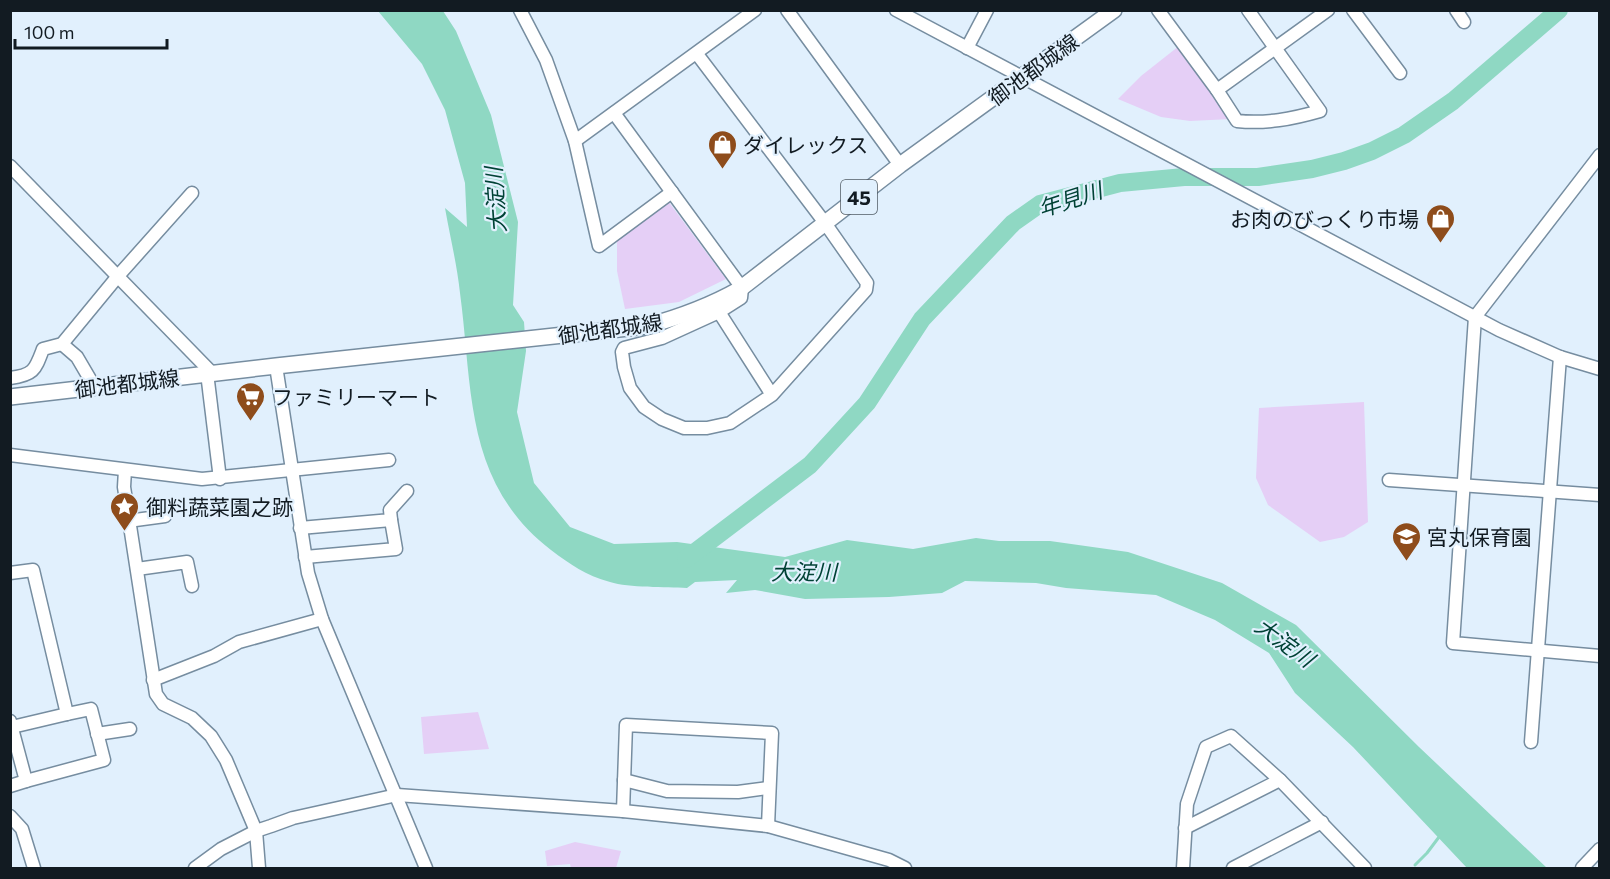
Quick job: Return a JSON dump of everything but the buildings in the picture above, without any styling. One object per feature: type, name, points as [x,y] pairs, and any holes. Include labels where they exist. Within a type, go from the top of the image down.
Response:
[{"type":"main road","name":"御池都城線","points":[[10,397],[209,373],[647,326],[714,304],[742,288],[900,165],[1112,11]]},
{"type":"street","points":[[520,10],[546,60],[575,141],[599,246],[672,192]]},
{"type":"street","points":[[575,141],[755,10]]},
{"type":"street","points":[[787,10],[900,165]]},
{"type":"street","points":[[896,10],[1475,317],[1533,346],[1599,369]]},
{"type":"street","points":[[967,48],[987,10]]},
{"type":"street","points":[[1158,10],[1237,121],[1254,123],[1291,120],[1320,111],[1248,10]]},
{"type":"street","points":[[1217,90],[1328,10]]},
{"type":"street","points":[[1353,10],[1400,73]]},
{"type":"street","points":[[1456,10],[1464,22]]},
{"type":"street","points":[[614,113],[742,288],[741,298],[718,312],[662,338],[624,348],[622,352],[630,388],[644,407],[662,419],[684,428],[707,428],[730,423],[772,395],[866,290],[867,283],[825,223],[697,54]]},
{"type":"street","points":[[1599,155],[1475,317],[1453,643],[1599,656]]},
{"type":"street","points":[[10,166],[209,373],[220,479]]},
{"type":"street","points":[[10,378],[31,373],[43,349],[62,344],[118,276],[192,193]]},
{"type":"street","points":[[718,312],[772,395]]},
{"type":"street","points":[[62,344],[77,357],[93,386]]},
{"type":"street","points":[[1531,742],[1560,357]]},
{"type":"street","points":[[276,366],[305,557],[322,620],[426,868]]},
{"type":"street","points":[[10,455],[180,478],[220,479],[389,460]]},
{"type":"street","points":[[125,470],[124,487],[128,521],[156,694],[163,704],[192,718],[211,736],[226,760],[256,831],[259,868]]},
{"type":"street","points":[[1389,480],[1599,495]]},
{"type":"street","points":[[305,557],[396,549],[390,510],[407,491]]},
{"type":"street","points":[[128,521],[165,516]]},
{"type":"street","points":[[300,528],[391,520]]},
{"type":"street","points":[[137,569],[187,562],[192,586]]},
{"type":"street","points":[[10,573],[33,570],[67,714]]},
{"type":"street","points":[[153,680],[214,656],[239,642],[322,620]]},
{"type":"street","points":[[10,786],[104,760],[91,709],[11,724],[26,781]]},
{"type":"street","points":[[623,811],[626,725],[772,733],[768,826]]},
{"type":"street","points":[[97,734],[130,729]]},
{"type":"street","points":[[1183,868],[1186,804],[1206,747],[1231,736],[1322,822],[1362,868]]},
{"type":"street","points":[[624,780],[667,791],[738,792],[768,788]]},
{"type":"street","points":[[1185,828],[1280,780]]},
{"type":"street","points":[[195,868],[221,849],[256,831],[293,818],[397,795],[623,811],[768,826],[889,860],[905,868]]},
{"type":"street","points":[[10,816],[22,829],[34,868]]},
{"type":"street","points":[[1233,868],[1322,822]]},
{"type":"street","points":[[1582,868],[1599,849]]},
{"type":"shaded area","points":[[1179,46],[1231,119],[1190,121],[1161,117],[1118,99],[1141,76]]},
{"type":"shaded area","points":[[668,201],[726,279],[679,302],[625,309],[617,271],[617,238]]},
{"type":"shaded area","points":[[1364,402],[1368,522],[1344,537],[1320,542],[1268,505],[1256,478],[1259,408]]},
{"type":"shaded area","points":[[478,712],[489,749],[424,754],[421,717]]},
{"type":"shaded area","points":[[575,842],[621,851],[616,868],[571,868],[570,864],[547,866],[545,851]]},
{"type":"water","name":"大淀川","points":[[378,11],[443,11],[456,31],[491,115],[518,222],[513,305],[524,322],[526,351],[517,412],[534,483],[570,527],[614,544],[677,542],[785,557],[847,540],[913,549],[976,538],[999,541],[1050,541],[1128,552],[1222,583],[1296,625],[1419,747],[1547,868],[1467,868],[1353,747],[1295,693],[1269,653],[1215,620],[1156,595],[1066,588],[1036,583],[965,581],[942,593],[805,599],[755,590],[726,593],[737,580],[695,582],[687,588],[618,584],[586,573],[551,550],[523,524],[502,495],[487,465],[472,399],[459,282],[445,208],[467,227],[465,183],[445,110],[422,64]]},
{"type":"waterway","name":"年見川","points":[[686,559],[810,465],[867,403],[922,319],[1013,223],[1040,204],[1120,183],[1184,177],[1258,177],[1312,169],[1372,151],[1404,135],[1453,101],[1559,10]]},
{"type":"waterway","points":[[1415,865],[1439,837]]},
{"type":"place","name":"ダイレックス","points":[[722,170]]},
{"type":"place","name":"お肉のびっくり市場","points":[[1440,244]]},
{"type":"place","name":"ファミリーマート","points":[[251,422]]},
{"type":"place","name":"御料蔬菜園之跡","points":[[125,532]]},
{"type":"place","name":"宮丸保育園","points":[[1406,562]]}]
